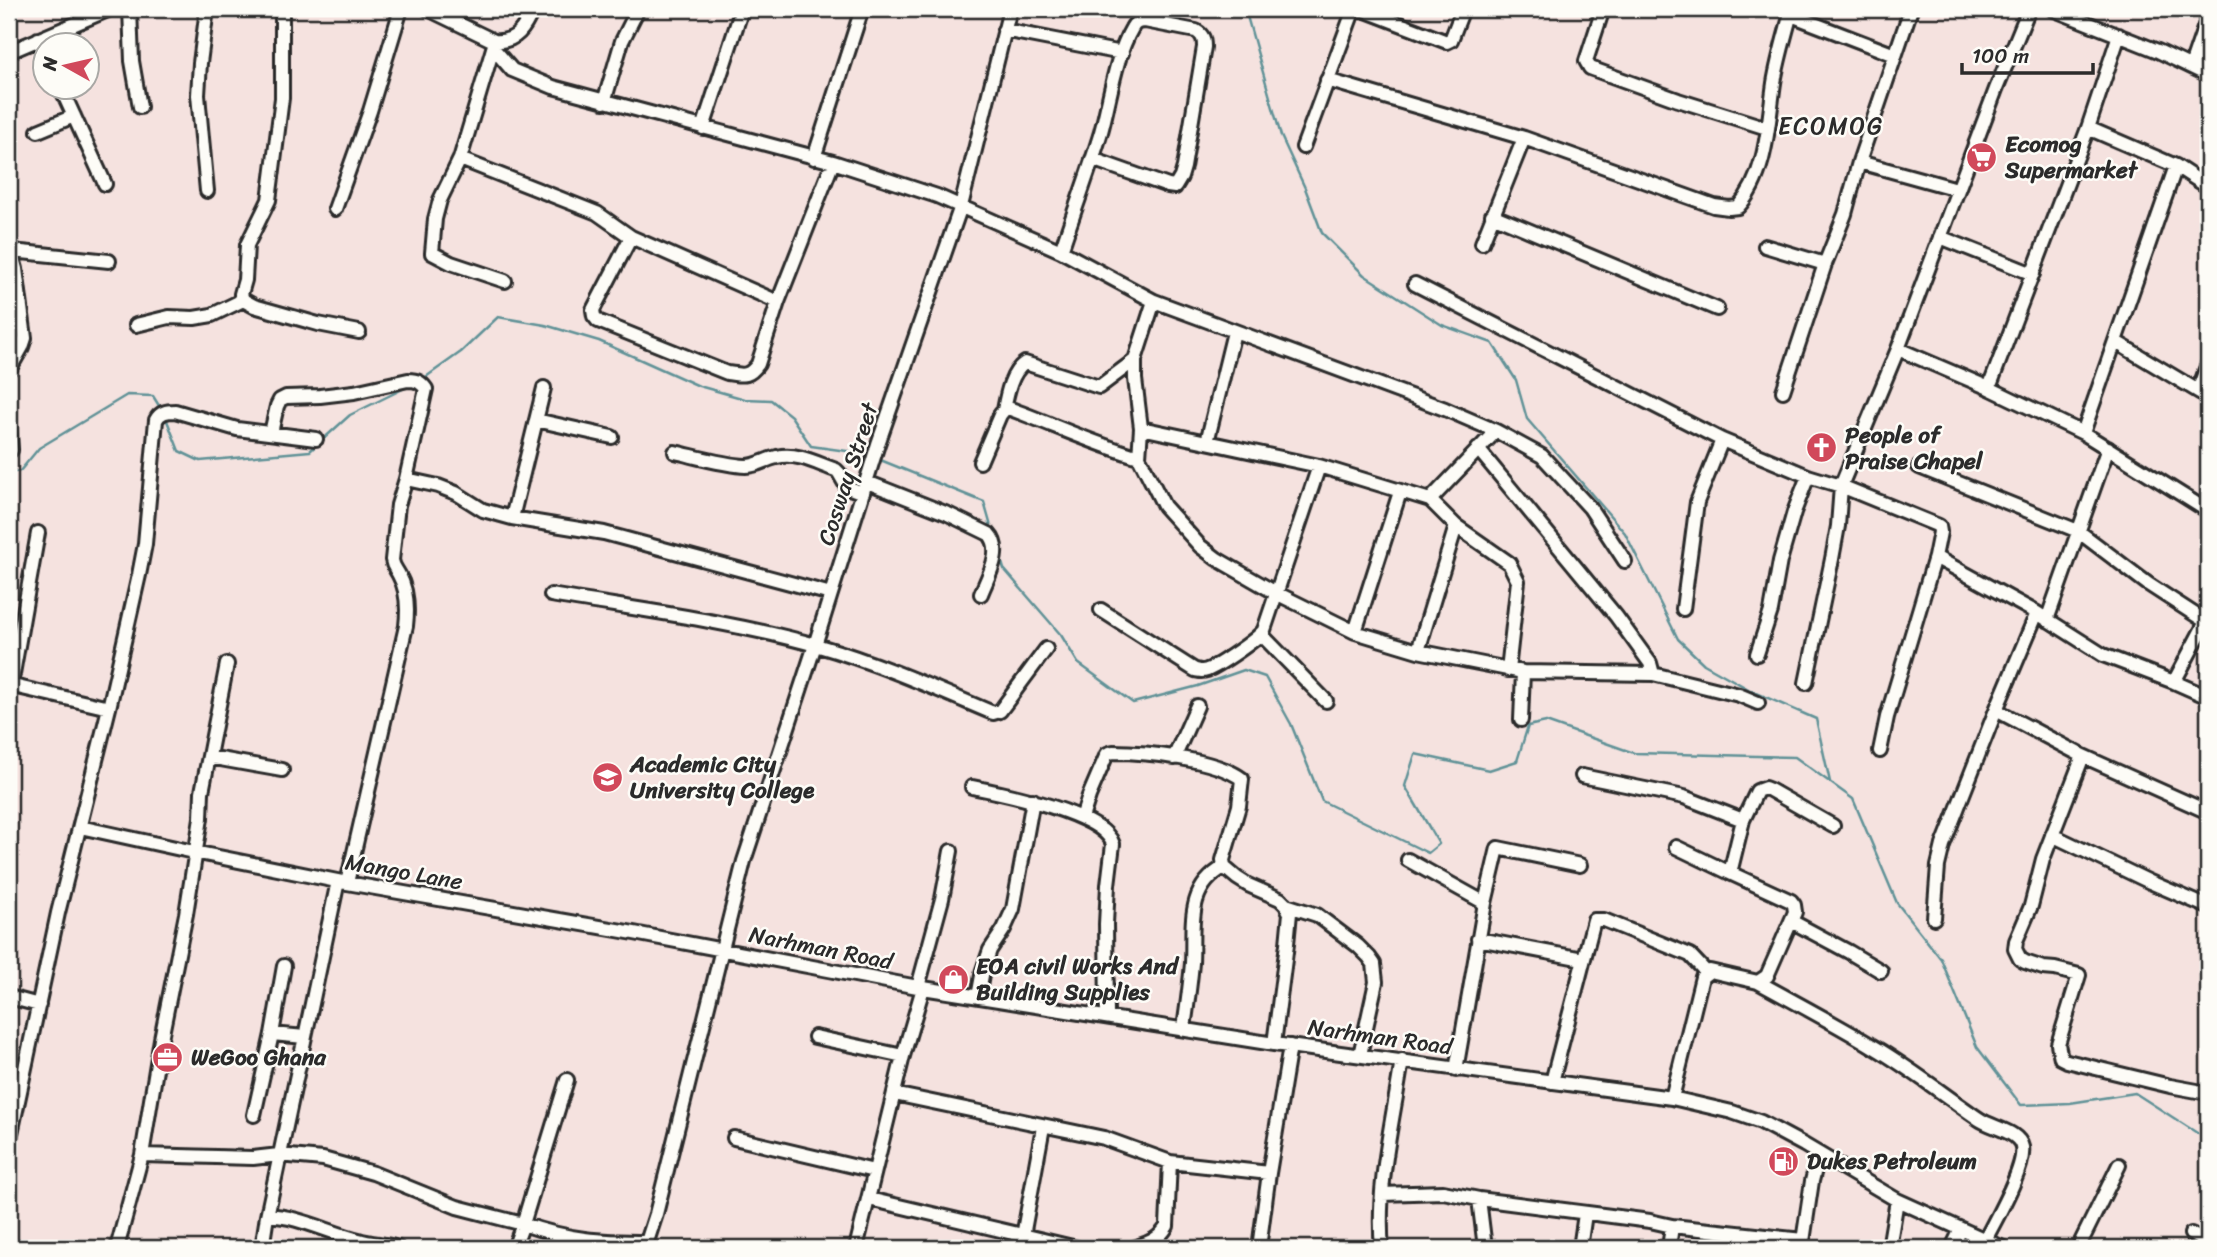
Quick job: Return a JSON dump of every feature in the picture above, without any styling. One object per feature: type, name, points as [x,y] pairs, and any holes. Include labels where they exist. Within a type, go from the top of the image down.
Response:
[{"type":"street","points":[[55,32],[110,9]]},
{"type":"street","points":[[130,9],[132,61],[141,107]]},
{"type":"street","points":[[207,191],[198,95],[208,9]]},
{"type":"street","points":[[282,9],[282,98],[269,200],[247,245],[245,279],[241,294],[243,300],[254,306],[359,332]]},
{"type":"street","points":[[335,209],[370,111],[401,9]]},
{"type":"street","points":[[428,9],[448,13],[494,45],[512,70],[552,87],[833,162],[937,196],[1061,251],[1154,301],[1445,409],[1496,431],[1542,456],[1590,508],[1625,561]]},
{"type":"street","points":[[494,45],[520,33],[533,9]]},
{"type":"street","points":[[604,102],[622,41],[638,9]]},
{"type":"street","points":[[703,128],[741,9]]},
{"type":"street","points":[[814,158],[862,9]]},
{"type":"street","name":"Cosway Street","points":[[646,1245],[744,861],[878,444],[961,206],[1010,9]]},
{"type":"street","points":[[1303,147],[1354,9]]},
{"type":"street","points":[[1361,9],[1450,42],[1463,9]]},
{"type":"street","points":[[1603,9],[1586,61],[1590,68],[1678,100],[1768,128]]},
{"type":"street","points":[[1783,391],[1825,264],[1845,214],[1859,162],[1911,9]]},
{"type":"street","points":[[1806,683],[1834,548],[1840,486],[1898,349],[1957,190],[2029,9]]},
{"type":"street","points":[[2052,9],[2119,35],[2208,75]]},
{"type":"street","points":[[1327,80],[1524,138],[1714,205],[1738,208],[1752,183],[1764,148],[1774,81],[1791,12],[1895,55]]},
{"type":"street","points":[[2191,66],[2208,17]]},
{"type":"street","points":[[1061,251],[1092,159],[1122,53],[1133,26],[1138,21],[1145,20],[1196,31],[1205,39],[1181,177],[1175,187],[1092,159]]},
{"type":"street","points":[[1004,30],[1122,53]]},
{"type":"street","points":[[1989,388],[2088,128],[2119,35]]},
{"type":"street","points":[[9,52],[32,42]]},
{"type":"street","points":[[494,45],[460,159],[440,200],[435,219],[432,253],[451,263],[505,281]]},
{"type":"street","points":[[486,75],[512,70]]},
{"type":"street","points":[[68,102],[105,184]]},
{"type":"street","points":[[38,131],[74,116]]},
{"type":"street","points":[[2088,128],[2176,166],[2208,187]]},
{"type":"street","points":[[1482,243],[1524,138]]},
{"type":"street","points":[[460,159],[597,213],[631,237],[778,302]]},
{"type":"street","points":[[631,237],[593,310],[598,321],[727,373],[743,375],[752,372],[758,363],[778,302],[833,162]]},
{"type":"street","points":[[1859,162],[1957,190]]},
{"type":"street","points":[[2083,433],[2176,166]]},
{"type":"street","points":[[1492,215],[1717,309]]},
{"type":"street","points":[[1940,237],[2033,274]]},
{"type":"street","points":[[1765,246],[1825,264]]},
{"type":"street","points":[[9,370],[18,357],[25,338],[10,248],[109,261]]},
{"type":"street","points":[[1416,285],[1722,440],[1939,526],[1935,557],[1887,717],[1880,751]]},
{"type":"street","points":[[136,325],[161,318],[212,315],[243,300]]},
{"type":"street","points":[[1154,301],[1135,360],[1141,428],[1139,457],[1164,506],[1200,546],[1217,559],[1276,593],[1355,632],[1418,651],[1523,672],[1653,674],[1739,695],[1758,703]]},
{"type":"street","points":[[1207,442],[1234,332]]},
{"type":"street","points":[[2116,342],[2203,394],[2208,364]]},
{"type":"street","points":[[1898,349],[1989,388],[2083,433],[2208,511]]},
{"type":"street","points":[[980,461],[1004,410],[1015,374],[1025,363],[1099,387],[1135,360]]},
{"type":"street","points":[[262,1248],[305,1037],[406,626],[407,600],[392,560],[398,505],[426,389],[422,383],[408,380],[331,395],[286,397],[280,400],[277,406],[271,433]]},
{"type":"street","points":[[512,518],[544,387]]},
{"type":"street","points":[[1004,410],[1009,408],[1063,428],[1101,446],[1139,457]]},
{"type":"street","points":[[9,1143],[58,913],[109,708],[145,544],[158,415],[175,411],[237,429],[316,439]]},
{"type":"street","points":[[536,420],[612,437]]},
{"type":"street","points":[[9,428],[11,450]]},
{"type":"street","points":[[1141,428],[1319,466],[1430,499],[1456,526],[1509,563],[1515,571],[1518,581],[1508,670]]},
{"type":"street","points":[[1430,499],[1496,431]]},
{"type":"street","points":[[1683,609],[1697,502],[1722,440]]},
{"type":"street","points":[[1934,918],[1942,845],[1996,710],[2042,616],[2078,531],[2108,448]]},
{"type":"street","points":[[1478,449],[1616,616],[1650,663],[1653,674]]},
{"type":"street","points":[[675,452],[745,466],[760,465],[774,457],[786,455],[836,470],[847,488],[866,484],[948,514],[994,539],[996,552],[981,594]]},
{"type":"street","points":[[1101,610],[1191,668],[1200,671],[1210,669],[1261,634],[1319,466]]},
{"type":"street","points":[[1919,467],[2078,531],[2148,584],[2208,621],[2174,682]]},
{"type":"street","points":[[1757,654],[1771,611],[1790,525],[1808,476]]},
{"type":"street","points":[[406,479],[438,486],[456,493],[483,510],[512,518],[604,533],[831,594]]},
{"type":"street","points":[[1355,632],[1400,492]]},
{"type":"street","points":[[1418,651],[1456,526]]},
{"type":"street","points":[[38,533],[10,685],[109,708]]},
{"type":"street","points":[[1935,557],[2042,616],[2103,655],[2208,698]]},
{"type":"street","points":[[551,595],[746,628],[815,645],[849,655],[993,713],[1000,711],[1046,649]]},
{"type":"street","points":[[1261,634],[1326,701]]},
{"type":"street","points":[[117,1248],[142,1155],[161,1039],[186,914],[209,757],[227,664]]},
{"type":"street","points":[[1521,720],[1523,672]]},
{"type":"street","points":[[1174,758],[1197,706]]},
{"type":"street","points":[[1996,710],[2083,756],[2208,812]]},
{"type":"street","points":[[1082,818],[1107,754],[1119,752],[1210,764],[1242,779],[1243,787],[1223,860],[1224,867],[1237,878],[1280,899],[1290,914],[1274,1044]]},
{"type":"street","points":[[2083,756],[2043,859],[2031,906],[2015,949],[2020,959],[2025,962],[2079,975],[2058,1044],[2061,1058],[2208,1093]]},
{"type":"street","points":[[209,757],[282,770]]},
{"type":"street","points":[[1582,776],[1684,797],[1743,820]]},
{"type":"street","points":[[972,787],[1033,800],[1082,818],[1104,831],[1113,844],[1106,924],[1107,1016]]},
{"type":"street","points":[[1730,873],[1743,820],[1757,791],[1765,788],[1833,826]]},
{"type":"street","points":[[978,997],[990,950],[1013,909],[1033,800]]},
{"type":"street","name":"Mango Lane","points":[[80,827],[342,882],[723,951]]},
{"type":"street","points":[[2052,835],[2208,907]]},
{"type":"street","points":[[1676,847],[1791,901],[1794,905],[1795,912],[1767,976],[1758,982]]},
{"type":"street","points":[[1456,1070],[1478,939],[1498,848],[1580,865]]},
{"type":"street","points":[[856,1248],[921,988],[951,851]]},
{"type":"street","points":[[1408,860],[1485,903]]},
{"type":"street","points":[[1184,1028],[1192,967],[1192,911],[1209,877],[1224,867]]},
{"type":"street","points":[[1286,905],[1317,915],[1358,946],[1374,964],[1376,982],[1360,1055]]},
{"type":"street","points":[[1552,1082],[1594,920],[1604,920],[1690,956],[1706,972]]},
{"type":"street","points":[[1791,921],[1881,971]]},
{"type":"street","points":[[1478,939],[1583,959]]},
{"type":"street","name":"Narhman Road","points":[[723,951],[921,988],[1274,1044],[1672,1098],[1754,1119],[1897,1200],[2003,1248]]},
{"type":"street","points":[[254,1115],[284,966]]},
{"type":"street","points":[[1672,1098],[1702,977],[1710,971],[1758,982],[1876,1048],[1984,1123],[2015,1136],[2022,1149],[2022,1159],[1986,1240]]},
{"type":"street","points":[[9,997],[38,1005]]},
{"type":"street","points":[[272,1034],[305,1037]]},
{"type":"street","points":[[815,1037],[903,1056]]},
{"type":"street","points":[[1259,1248],[1290,1046]]},
{"type":"street","points":[[1382,1248],[1382,1194],[1402,1060]]},
{"type":"street","points":[[514,1248],[567,1080]]},
{"type":"street","points":[[894,1094],[1104,1138],[1170,1162],[1269,1173]]},
{"type":"street","points":[[1023,1236],[1043,1127]]},
{"type":"street","points":[[734,1138],[874,1171]]},
{"type":"street","points":[[1382,1194],[1443,1192],[1650,1222],[1750,1242],[1802,1244],[1819,1154]]},
{"type":"street","points":[[142,1155],[253,1158],[279,1155],[340,1163],[383,1176],[457,1207],[569,1238],[646,1245]]},
{"type":"street","points":[[1134,1248],[1155,1241],[1167,1226],[1170,1162]]},
{"type":"street","points":[[2078,1248],[2119,1165]]},
{"type":"street","points":[[869,1199],[1077,1248]]},
{"type":"street","points":[[1479,1199],[1485,1248]]},
{"type":"street","points":[[1889,1248],[1897,1200]]},
{"type":"street","points":[[1580,1248],[1585,1213]]},
{"type":"street","points":[[267,1216],[302,1222],[358,1240],[398,1248]]},
{"type":"street","points":[[1669,1248],[1672,1227]]},
{"type":"street","points":[[1952,1248],[1961,1229]]},
{"type":"street","points":[[2191,1234],[2208,1242]]},
{"type":"waterway","points":[[1245,9],[1281,136],[1322,233],[1364,275],[1442,325],[1492,343],[1516,380],[1527,419],[1625,533],[1678,639],[1704,664],[1752,691],[1816,719],[1830,782]]},
{"type":"waterway","points":[[423,379],[461,352],[498,317],[545,325],[599,341],[699,386],[745,399],[771,400],[791,416],[811,446],[871,456]]},
{"type":"waterway","points":[[166,418],[179,451],[200,461],[310,451],[350,415],[411,385]]},
{"type":"waterway","points":[[9,473],[20,471],[39,448],[127,395],[153,396],[161,409]]},
{"type":"waterway","points":[[878,459],[984,502],[992,530]]},
{"type":"waterway","points":[[1000,556],[1004,569],[1061,635],[1078,663],[1133,703],[1198,686],[1244,670],[1265,677],[1291,724],[1322,801],[1428,853],[1439,844],[1405,786],[1415,754],[1489,770],[1517,761],[1528,726],[1546,722],[1634,753],[1795,757],[1853,799],[1897,903],[1941,959],[1977,1047],[2021,1105],[2070,1103],[2135,1093],[2208,1140]]},
{"type":"place","name":"Ecomog Supermarket","points":[[1982,157]]},
{"type":"place","name":"People of Praise Chapel","points":[[1822,448]]},
{"type":"place","name":"Academic City University College","points":[[607,777]]},
{"type":"place","name":"EOA civil Works And Building Supplies","points":[[953,979]]},
{"type":"place","name":"WeGoo Ghana","points":[[168,1057]]},
{"type":"place","name":"Dukes Petroleum","points":[[1784,1161]]},
{"type":"district","name":"ECOMOG","points":[[1831,126]]}]
